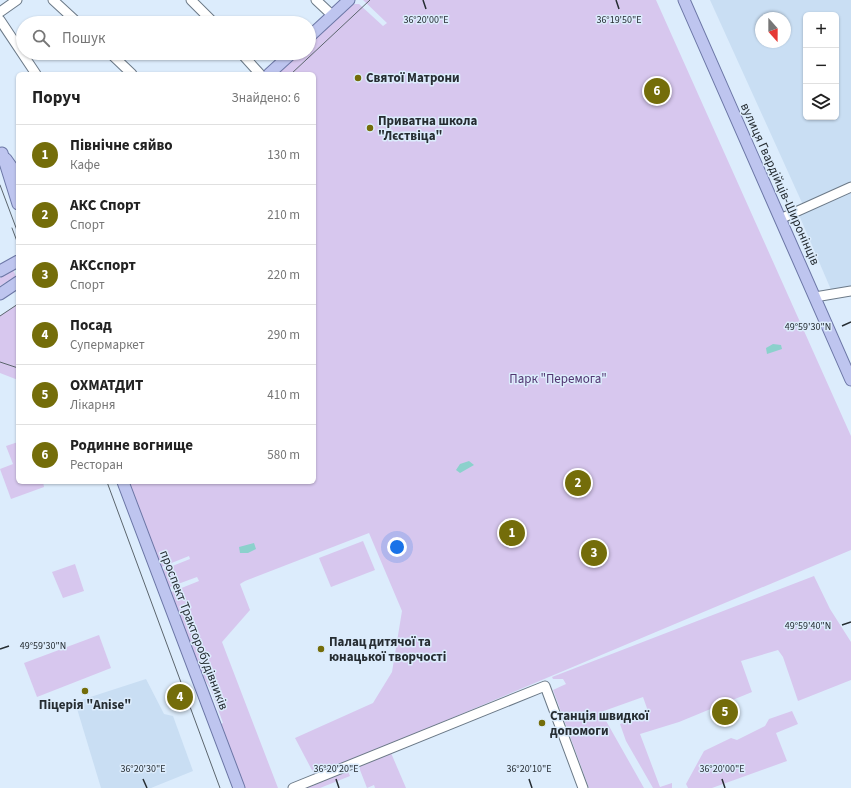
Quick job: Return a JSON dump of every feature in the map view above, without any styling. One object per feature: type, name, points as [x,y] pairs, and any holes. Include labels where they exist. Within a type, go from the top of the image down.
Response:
[{"type":"main road","points":[[316,31],[349,0]]},
{"type":"main road","name":"вулиця Гвардійців-Широнінців","points":[[684,0],[851,380]]},
{"type":"main road","points":[[271,72],[284,60]]},
{"type":"main road","points":[[1,152],[16,173]]},
{"type":"main road","points":[[1,152],[16,198]]},
{"type":"main road","points":[[0,271],[16,262]]},
{"type":"main road","points":[[0,294],[16,283]]},
{"type":"main road","name":"проспект Тракторобудівників","points":[[124,484],[239,788]]},
{"type":"street","points":[[0,12],[17,0]]},
{"type":"street","points":[[53,0],[70,16]]},
{"type":"street","points":[[191,0],[207,16]]},
{"type":"street","points":[[316,0],[332,16]]},
{"type":"street","points":[[0,20],[16,44]]},
{"type":"street","points":[[27,60],[35,72]]},
{"type":"street","points":[[117,60],[130,72]]},
{"type":"street","points":[[247,60],[258,72]]},
{"type":"street","points":[[780,219],[851,187]]},
{"type":"street","points":[[814,297],[851,291]]},
{"type":"street","points":[[292,788],[545,686],[583,788]]},
{"type":"shaded area","points":[[710,0],[851,0],[851,183],[803,205]]},
{"type":"shaded area","points":[[851,192],[851,286],[832,292],[799,215]]},
{"type":"shaded area","points":[[773,344],[781,345],[782,349],[767,354],[766,348]]},
{"type":"shaded area","points":[[469,461],[474,465],[460,473],[456,470],[460,464]]},
{"type":"shaded area","points":[[254,543],[256,549],[248,553],[240,553],[239,547]]},
{"type":"shaded area","points":[[146,679],[164,714],[173,716],[193,771],[151,788],[101,788],[75,702]]},
{"type":"green space","name":"Парк \"Перемога\"","points":[[363,0],[656,0],[851,436],[851,550],[371,752],[314,774],[295,738],[373,703],[392,672],[402,611],[369,533],[245,581],[240,584],[250,610],[222,642],[278,788],[245,788],[242,786],[219,725],[223,723],[211,690],[197,666],[169,593],[199,581],[197,577],[167,588],[160,571],[190,559],[189,556],[159,568],[127,484],[316,484],[316,72],[277,72],[290,60],[316,60],[316,36],[351,4],[359,4],[383,26],[387,23]]},
{"type":"green space","points":[[13,270],[16,276],[0,286],[0,278]]},
{"type":"green space","points":[[16,305],[16,379],[0,373],[0,316]]},
{"type":"green space","points":[[16,443],[16,484],[43,484],[44,487],[11,499],[0,469],[13,464],[6,446]]},
{"type":"green space","points":[[363,541],[375,570],[331,587],[319,558]]},
{"type":"green space","points":[[75,564],[84,591],[63,598],[52,572]]},
{"type":"green space","points":[[814,576],[830,609],[851,642],[851,680],[798,701],[783,657],[778,650],[741,661],[752,692],[679,722],[640,734],[660,787],[672,783],[672,788],[653,788],[626,741],[620,724],[649,714],[643,697],[601,712],[644,788],[589,788],[553,690],[566,684],[563,679],[553,679],[552,677]]},
{"type":"green space","points":[[99,635],[111,668],[37,697],[24,663]]},
{"type":"green space","points":[[792,711],[798,724],[776,733],[787,761],[712,788],[688,788],[686,784],[704,751],[731,738],[737,740],[765,726],[769,719]]},
{"type":"green space","points":[[391,753],[406,788],[375,788],[374,785],[367,788],[360,770],[360,764]]},
{"type":"green space","points":[[347,769],[350,776],[320,788],[308,788],[307,785]]},
{"type":"tram line","points":[[316,51],[370,0]]},
{"type":"tram line","points":[[293,72],[306,60]]},
{"type":"tram line","points":[[0,185],[16,228]]},
{"type":"tram line","points":[[12,228],[16,239]]},
{"type":"tram line","points":[[0,316],[16,305]]},
{"type":"tram line","points":[[0,362],[16,367]]},
{"type":"tram line","points":[[108,484],[220,788]]},
{"type":"place","name":"Святої Матрони","points":[[358,78]]},
{"type":"place","name":"Родинне вогнище","points":[[657,91]]},
{"type":"place","name":"Приватна школа \"Лєствіца\"","points":[[370,128]]},
{"type":"place","name":"АКС Спорт","points":[[578,483]]},
{"type":"place","name":"Північне сяйво","points":[[512,533]]},
{"type":"place","name":"АКСспорт","points":[[594,553]]},
{"type":"place","name":"Палац дитячої та юнацької творчості","points":[[321,649]]},
{"type":"place","name":"Піцерія \"Anise\"","points":[[85,691]]},
{"type":"place","name":"Посад","points":[[180,697]]},
{"type":"place","name":"ОХМАТДИТ","points":[[725,712]]},
{"type":"place","name":"Станція швидкої допомоги","points":[[542,723]]}]
